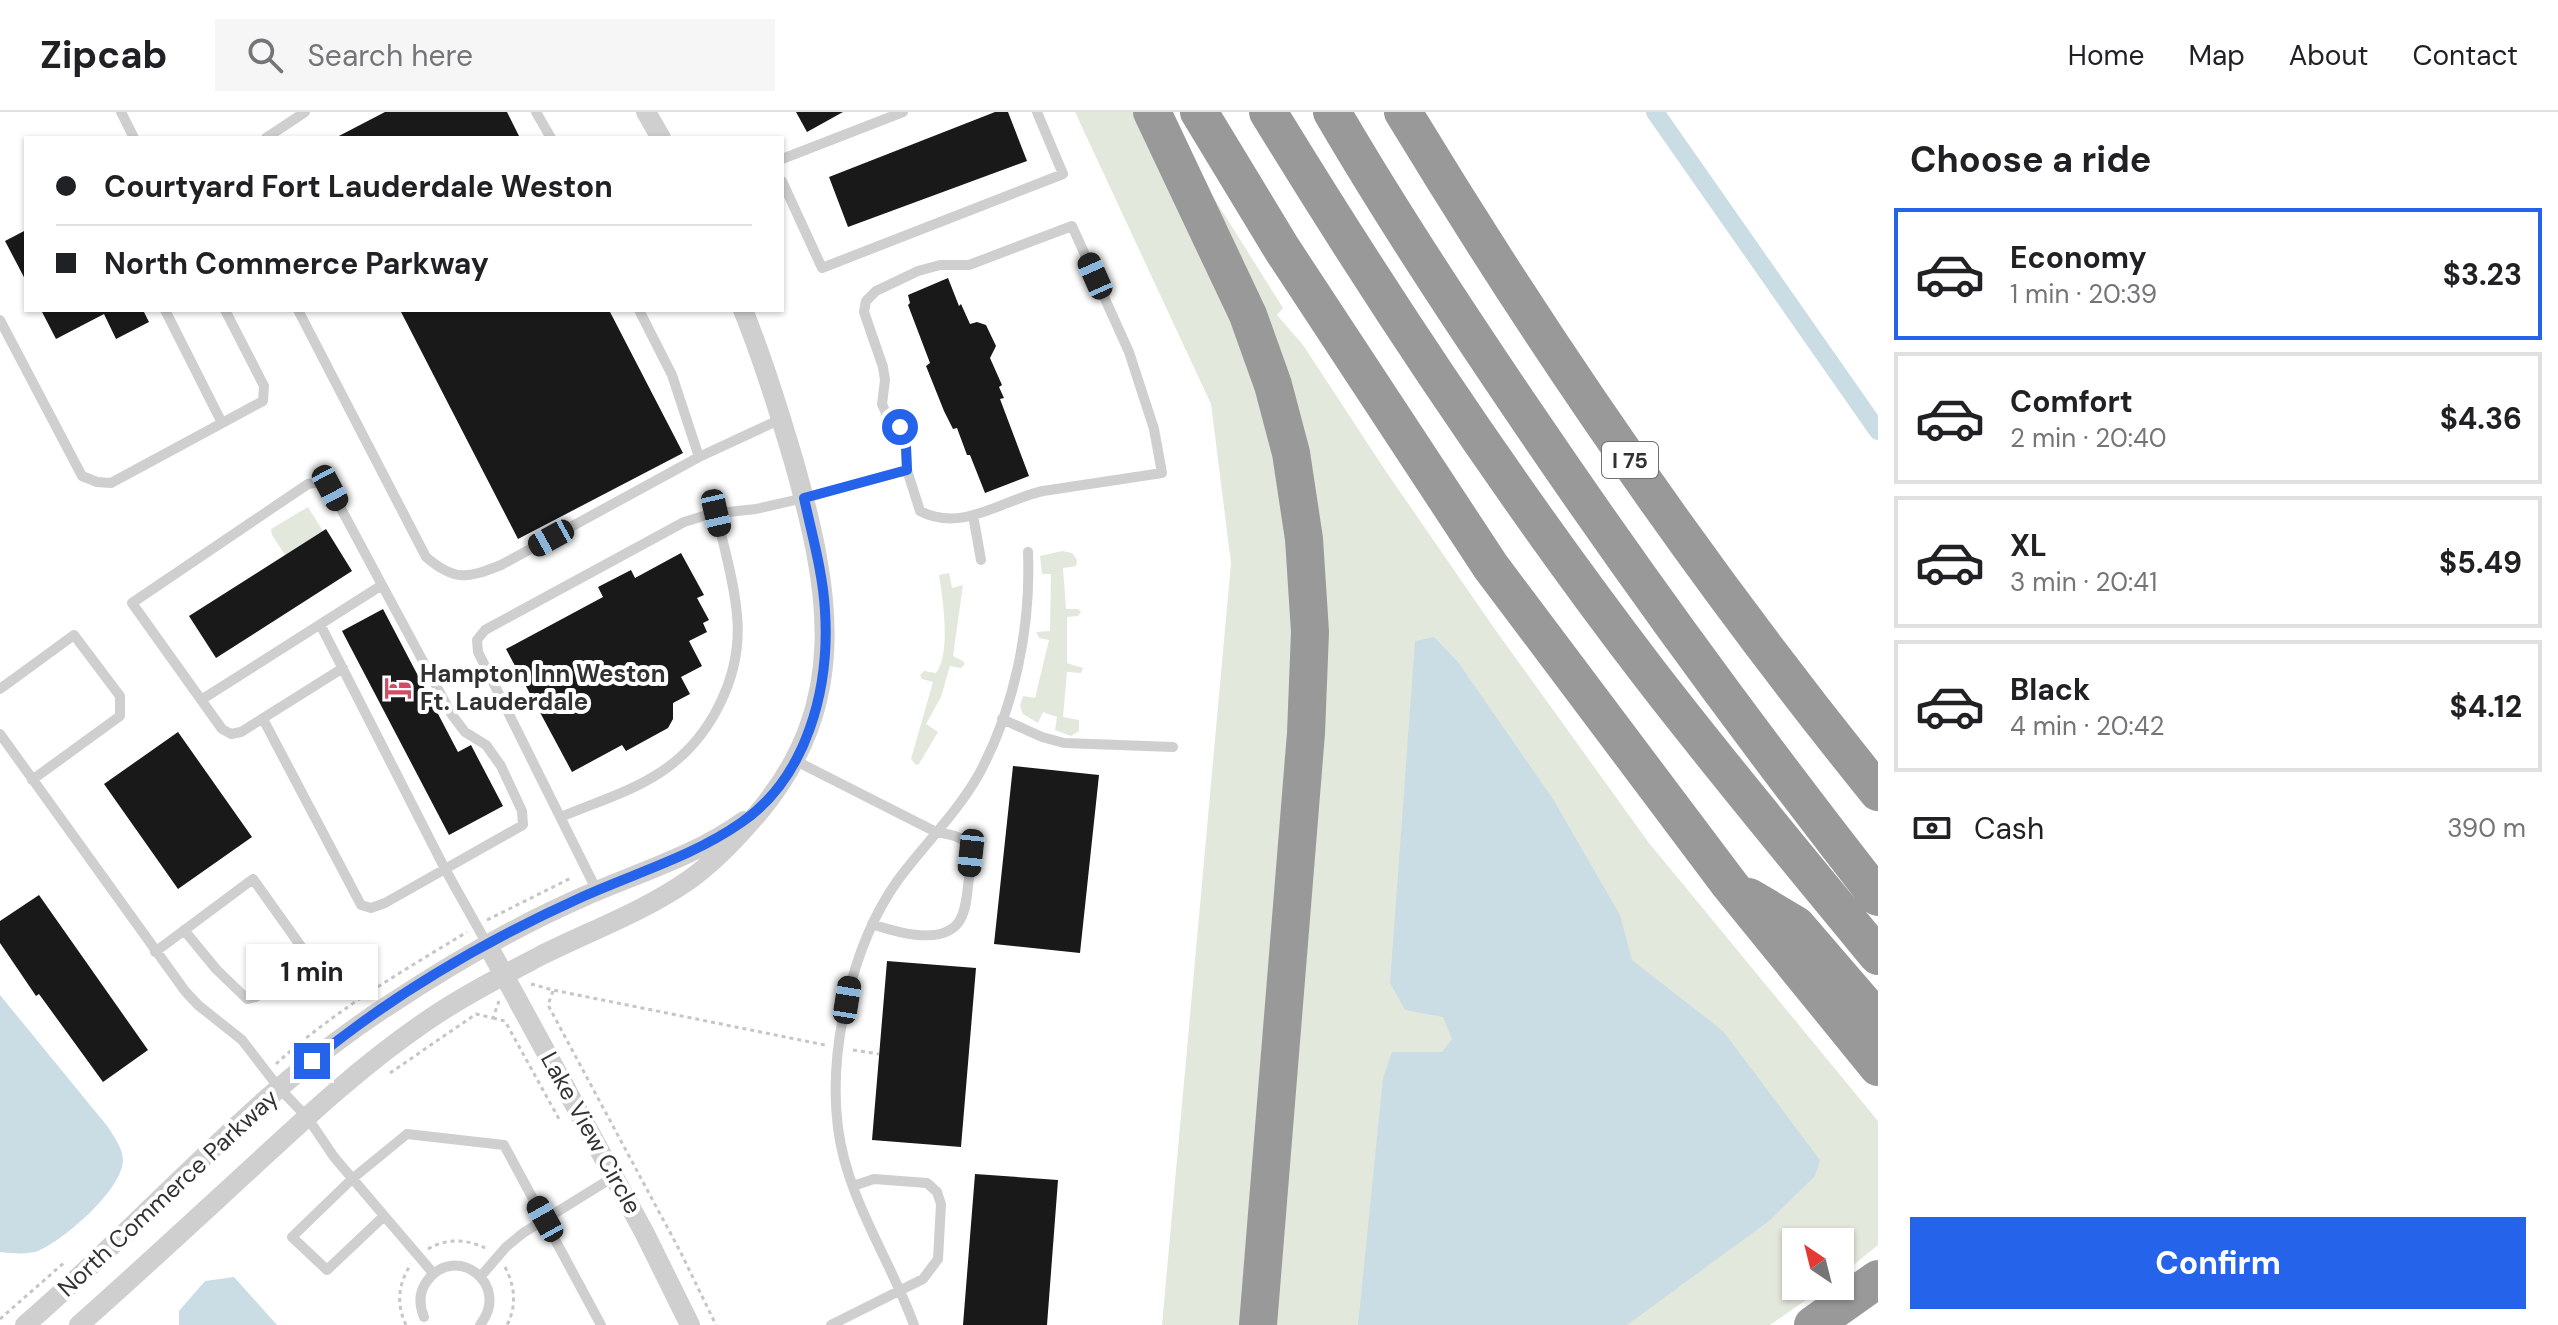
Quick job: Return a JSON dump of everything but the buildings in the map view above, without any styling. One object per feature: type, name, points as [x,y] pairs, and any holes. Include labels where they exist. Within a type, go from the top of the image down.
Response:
[{"type":"highway","points":[[1152,112],[1248,315],[1273,385],[1291,453],[1304,539],[1310,632],[1306,733],[1258,1325]]},
{"type":"highway","points":[[1199,112],[1282,249],[1491,567],[1730,885],[1878,1067]]},
{"type":"highway","points":[[1268,112],[1376,284],[1541,526],[1714,757],[1878,956]]},
{"type":"highway","points":[[1332,112],[1367,172],[1485,354],[1587,505],[1697,658],[1878,897]]},
{"type":"highway","name":"I 75","points":[[1403,112],[1495,260],[1654,495],[1766,648],[1878,792]]},
{"type":"highway","points":[[1730,885],[1796,925],[1878,1020]]},
{"type":"highway","points":[[1813,1325],[1878,1279]]},
{"type":"street","points":[[646,112],[660,136]]},
{"type":"street","name":"North Commerce Parkway","points":[[79,1325],[352,1076],[427,1020],[505,976],[632,914],[689,880],[717,858],[769,801],[796,761],[811,724],[821,685],[825,611],[821,575],[804,498],[781,419],[744,312]]},
{"type":"street","name":"North Commerce Parkway","points":[[25,1325],[102,1257],[279,1088],[388,1005],[487,944],[704,844],[769,801]]},
{"type":"street","name":"Lake View Circle","points":[[487,944],[615,1176],[690,1325]]},
{"type":"lane","points":[[121,112],[133,136]]},
{"type":"lane","points":[[269,136],[305,112]]},
{"type":"lane","points":[[536,112],[550,136]]},
{"type":"lane","points":[[784,158],[890,114],[903,112]]},
{"type":"lane","points":[[784,185],[822,268],[1063,174],[1037,112]]},
{"type":"lane","points":[[1072,226],[1129,352],[1154,429],[1162,473],[1027,494],[973,515],[952,519],[932,517],[920,511],[907,470],[906,447],[900,427],[882,404],[885,380],[864,312],[866,301],[876,291],[918,271],[940,265],[969,265],[1072,226]]},
{"type":"lane","points":[[166,312],[222,423]]},
{"type":"lane","points":[[0,320],[82,476],[111,483],[263,401],[264,386],[226,312]]},
{"type":"lane","points":[[299,312],[426,557],[440,570],[457,577],[478,574],[501,565],[699,457],[781,419]]},
{"type":"lane","points":[[640,312],[672,375],[699,457]]},
{"type":"lane","points":[[597,891],[478,652],[477,640],[485,630],[684,522],[716,513],[756,509],[804,498],[907,470]]},
{"type":"lane","points":[[263,719],[361,905],[371,908],[385,903],[523,825],[522,811],[501,766],[486,745],[465,732],[452,715],[330,488],[320,482],[308,484],[132,603],[222,729],[231,734],[241,732],[343,668]]},
{"type":"lane","points":[[561,817],[661,772],[688,751],[710,722],[725,692],[735,657],[738,618],[716,513]]},
{"type":"lane","points":[[973,515],[981,560]]},
{"type":"lane","points":[[914,1325],[853,1186],[838,1129],[836,1099],[840,1048],[851,975],[872,924],[897,883],[959,804],[978,774],[1002,719],[1014,681],[1023,635],[1029,588],[1028,552]]},
{"type":"lane","points":[[201,700],[382,585]]},
{"type":"lane","points":[[321,626],[445,869],[487,944]]},
{"type":"lane","points":[[0,689],[74,635],[120,696],[120,716],[32,780]]},
{"type":"lane","points":[[1002,719],[1064,743],[1173,747]]},
{"type":"lane","points":[[0,734],[155,952],[198,1005],[242,1040],[279,1088],[307,1117],[334,1157],[383,1217],[433,1273]]},
{"type":"lane","points":[[796,761],[936,832],[965,841],[971,853],[966,907],[959,923],[946,932],[933,935],[890,930],[872,924]]},
{"type":"lane","points":[[155,952],[184,930],[253,879],[310,959],[256,997],[247,999],[216,969],[184,930]]},
{"type":"lane","points":[[383,1217],[327,1270],[292,1237],[352,1179],[407,1134],[504,1145],[601,1325]]},
{"type":"lane","points":[[481,1276],[506,1247],[615,1176]]},
{"type":"lane","points":[[831,1325],[923,1279],[938,1259],[941,1204],[937,1192],[927,1183],[874,1179],[853,1186]]},
{"type":"lane","points":[[424,1317],[420,1298],[424,1284],[433,1273],[457,1265],[470,1268],[481,1276],[488,1288],[490,1302],[487,1316],[480,1325]]},
{"type":"path","points":[[505,976],[553,990],[879,1054]]},
{"type":"path","points":[[553,990],[548,1005],[680,1251],[716,1325]]},
{"type":"path","points":[[493,1018],[505,1021],[559,1118]]},
{"type":"path","points":[[507,1325],[514,1298],[510,1276]]},
{"type":"shaded area","points":[[1075,112],[1139,112],[1266,386],[1300,615],[1243,1325],[1162,1325],[1231,563],[1211,404]]},
{"type":"shaded area","points":[[1207,187],[1283,308],[1277,315],[1303,345],[1494,628],[1649,843],[1878,1121],[1878,1245],[1854,1265],[1854,1228],[1782,1228],[1782,1300],[1806,1300],[1770,1325],[1274,1325],[1313,553]]},
{"type":"shaded area","points":[[308,507],[323,531],[285,555],[271,529]]},
{"type":"shaded area","points":[[1062,551],[1072,553],[1077,560],[1076,566],[1063,568],[1066,609],[1081,612],[1078,616],[1067,617],[1067,663],[1083,668],[1081,673],[1067,672],[1063,717],[1079,720],[1079,731],[1071,736],[1055,730],[1057,717],[1043,712],[1038,723],[1023,714],[1020,706],[1023,696],[1035,698],[1049,640],[1039,638],[1036,632],[1050,631],[1051,574],[1042,574],[1040,556]]},
{"type":"shaded area","points":[[949,573],[952,588],[963,585],[953,656],[965,664],[961,668],[950,666],[941,697],[926,724],[938,732],[916,765],[911,759],[933,682],[922,679],[920,675],[924,671],[936,673],[941,664],[945,626],[939,575]]},
{"type":"shaded area","points":[[1434,637],[1458,662],[1553,799],[1620,915],[1632,960],[1723,1031],[1820,1160],[1815,1176],[1769,1221],[1627,1325],[1358,1325],[1383,1078],[1392,1052],[1442,1052],[1452,1039],[1443,1017],[1405,1010],[1390,983],[1415,641]]},
{"type":"shaded area","points":[[0,995],[108,1127],[123,1156],[120,1173],[113,1186],[90,1213],[62,1237],[29,1253],[0,1252]]},
{"type":"shaded area","points":[[234,1277],[277,1325],[179,1325],[179,1311],[205,1281]]},
{"type":"waterway","points":[[1655,112],[1878,431]]},
{"type":"place","name":"Hampton Inn Weston Ft. Lauderdale","points":[[398,688]]},
{"type":"route","points":[[312,1061],[388,1005],[487,944],[584,896],[704,844],[769,801],[796,761],[811,724],[821,685],[825,611],[821,575],[804,498],[907,470],[906,447],[900,427]]}]
